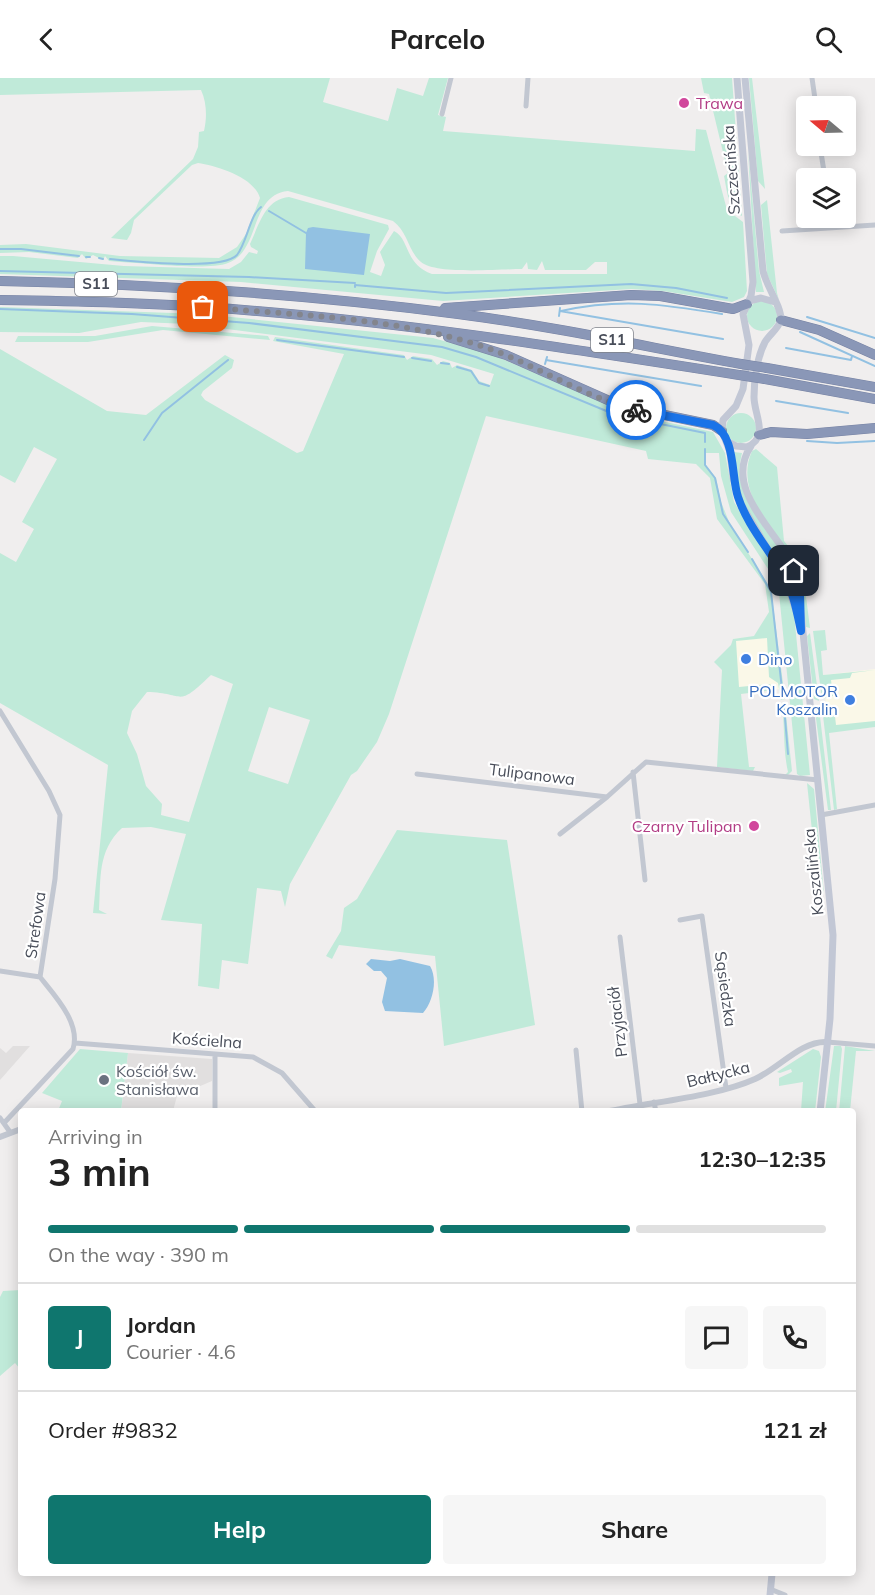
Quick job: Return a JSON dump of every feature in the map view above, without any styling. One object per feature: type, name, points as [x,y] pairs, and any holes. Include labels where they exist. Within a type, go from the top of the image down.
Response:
[{"type":"highway","name":"S11","points":[[0,281],[221,290],[470,315],[875,387]]},
{"type":"highway","points":[[403,307],[463,307],[631,295],[660,296],[733,309],[748,303]]},
{"type":"highway","name":"S11","points":[[0,300],[203,307],[402,325],[765,379],[875,399]]},
{"type":"highway","points":[[782,320],[819,330],[875,355]]},
{"type":"highway","points":[[402,325],[478,345],[621,406],[713,425],[724,436]]},
{"type":"highway","points":[[759,435],[771,432],[807,434],[875,428]]},
{"type":"main road","name":"Szczecińska","points":[[724,436],[723,420],[736,406],[743,389],[749,338],[743,317],[753,282],[737,78]]},
{"type":"main road","name":"Szczecińska","points":[[745,78],[762,260],[766,285],[781,311],[782,320]]},
{"type":"main road","points":[[748,303],[761,298],[775,302]]},
{"type":"main road","points":[[724,436],[739,447],[751,446],[759,435],[760,426],[754,397],[760,358],[764,344],[782,320]]},
{"type":"main road","name":"Koszalińska","points":[[724,436],[741,504],[789,585],[801,631]]},
{"type":"main road","name":"Koszalińska","points":[[751,446],[744,460],[744,482],[758,516],[790,561],[800,592],[801,631],[833,935],[820,1108]]},
{"type":"main road","points":[[770,1592],[772,1576]]},
{"type":"street","points":[[442,114],[451,78]]},
{"type":"street","points":[[526,106],[528,78]]},
{"type":"street","points":[[812,78],[815,96]]},
{"type":"street","points":[[856,226],[875,225]]},
{"type":"street","points":[[782,231],[830,228]]},
{"type":"street","name":"Strefowa","points":[[0,711],[50,791],[60,815],[55,879],[40,977],[63,1008],[73,1028],[75,1043]]},
{"type":"street","points":[[560,834],[607,797],[646,762],[818,780]]},
{"type":"street","points":[[633,772],[645,880]]},
{"type":"street","name":"Tulipanowa","points":[[417,774],[607,797]]},
{"type":"street","points":[[821,815],[875,805]]},
{"type":"street","name":"Sąsiedzka","points":[[680,920],[702,916],[726,1088]]},
{"type":"street","name":"Przyjaciół","points":[[620,937],[640,1104]]},
{"type":"street","points":[[0,971],[40,977]]},
{"type":"street","points":[[827,1042],[875,1046]]},
{"type":"street","name":"Bałtycka","points":[[623,1108],[726,1088],[762,1076],[810,1045],[827,1042]]},
{"type":"street","points":[[10,1132],[2,1120],[56,1068],[75,1043]]},
{"type":"street","name":"Kościelna","points":[[75,1043],[253,1058],[268,1063],[282,1073],[313,1108]]},
{"type":"street","points":[[576,1050],[582,1108]]},
{"type":"street","points":[[214,1108],[215,1054]]},
{"type":"street","points":[[654,1102],[655,1108]]},
{"type":"street","points":[[0,1137],[18,1130]]},
{"type":"street","points":[[770,1592],[785,1595]]},
{"type":"shaded area","points":[[774,634],[780,689],[738,694],[733,639]]},
{"type":"shaded area","name":"POLMOTOR Koszalin","points":[[875,669],[875,727],[829,732],[823,675]]},
{"type":"shaded area","points":[[13,1046],[30,1046],[0,1080],[0,1048],[6,1053]]},
{"type":"shaded area","points":[[128,1053],[212,1059],[212,1081],[177,1096],[174,1108],[121,1108]]},
{"type":"green space","points":[[0,78],[330,78],[323,102],[388,121],[397,88],[423,96],[429,78],[448,78],[438,115],[446,117],[443,131],[695,151],[696,129],[706,130],[727,210],[743,222],[747,291],[744,297],[732,302],[663,291],[631,289],[443,301],[241,282],[0,274],[0,256],[124,266],[229,269],[241,262],[249,252],[257,254],[258,251],[250,244],[260,221],[274,203],[289,197],[388,225],[389,229],[377,251],[370,272],[381,276],[385,265],[380,252],[394,231],[403,240],[416,264],[432,274],[607,274],[607,262],[595,262],[586,270],[545,270],[542,261],[537,270],[528,269],[527,262],[522,269],[440,269],[429,266],[417,258],[402,230],[393,221],[288,191],[276,195],[267,202],[246,247],[238,257],[228,263],[192,266],[109,261],[105,256],[103,260],[93,255],[86,259],[82,254],[78,258],[29,252],[0,253],[0,245],[26,244],[120,256],[219,258],[237,247],[246,234],[260,198],[243,178],[198,163],[192,165],[134,220],[127,240],[111,238],[193,159],[198,147],[199,132],[204,131],[206,121],[201,90],[0,95]]},
{"type":"green space","points":[[701,78],[732,78],[742,216],[737,213],[729,199],[724,176],[728,173],[709,94],[704,93]]},
{"type":"green space","points":[[749,78],[752,78],[765,189],[758,181]]},
{"type":"green space","points":[[748,150],[759,271],[764,292],[756,292]]},
{"type":"green space","points":[[767,200],[779,300],[767,274],[761,205]]},
{"type":"green space","points":[[762,301],[768,302],[776,310],[776,322],[768,330],[762,331],[756,330],[748,322],[747,316],[748,310],[756,302]]},
{"type":"green space","points":[[0,307],[202,314],[433,338],[491,354],[632,415],[713,432],[725,453],[734,502],[776,570],[786,589],[794,614],[810,775],[797,774],[779,593],[772,575],[731,512],[721,476],[719,453],[706,453],[706,465],[716,478],[721,502],[730,524],[771,589],[785,699],[781,700],[778,683],[769,677],[767,638],[736,641],[739,687],[770,684],[774,690],[741,694],[749,767],[755,767],[753,771],[717,767],[722,670],[714,662],[731,645],[733,639],[754,636],[769,612],[765,584],[717,519],[710,478],[696,464],[648,459],[646,451],[486,416],[389,714],[377,742],[357,771],[351,775],[290,884],[285,907],[281,891],[257,888],[248,964],[222,960],[219,989],[198,986],[202,924],[161,920],[186,834],[151,827],[122,828],[108,846],[102,866],[99,910],[107,914],[93,913],[108,765],[0,703],[0,553],[16,562],[34,529],[22,522],[57,459],[34,447],[15,483],[0,475],[0,349],[107,411],[146,415],[225,355],[234,360],[232,368],[201,395],[205,400],[297,453],[303,451],[344,354],[273,341],[275,337],[404,355],[407,360],[413,356],[432,359],[437,365],[443,361],[450,363],[452,368],[457,365],[472,370],[479,381],[490,385],[494,374],[431,355],[188,324],[141,322],[79,333],[0,332]],"holes":[[[211,675],[233,684],[189,822],[161,815],[162,804],[146,786],[137,754],[127,733],[132,711],[147,692],[186,696]],[[269,707],[310,720],[288,784],[248,771]]]},
{"type":"green space","points":[[152,326],[268,336],[270,340],[163,330],[88,342],[15,342],[18,336],[95,336]]},
{"type":"green space","points":[[741,413],[747,414],[755,422],[755,434],[747,442],[741,443],[735,442],[727,434],[726,428],[727,422],[735,414]]},
{"type":"green space","points":[[756,449],[777,467],[784,541],[789,547],[800,549],[810,628],[806,627],[799,581],[754,502],[747,468],[752,451]]},
{"type":"green space","points":[[734,452],[742,453],[740,480],[743,492],[784,557],[796,594],[745,506],[739,488]]},
{"type":"green space","points":[[825,630],[827,650],[821,651],[823,675],[875,670],[852,673],[850,678],[831,680],[833,696],[822,699],[813,631]]},
{"type":"green space","points":[[810,633],[819,701],[814,699],[807,636]]},
{"type":"green space","points":[[782,705],[785,705],[792,771],[788,775],[785,775],[788,772]]},
{"type":"green space","points":[[822,707],[838,707],[834,708],[836,725],[875,721],[875,727],[829,733],[837,809],[834,810]]},
{"type":"green space","points":[[819,708],[831,810],[828,810],[815,711]]},
{"type":"green space","points":[[807,783],[814,789],[824,894],[814,850]]},
{"type":"green space","points":[[397,830],[507,840],[535,1025],[444,1046],[435,956],[339,945],[332,959],[326,956],[341,931],[344,908],[357,899]]},
{"type":"green space","points":[[834,1046],[841,1046],[836,1108],[826,1108]]},
{"type":"green space","points":[[845,1046],[875,1051],[856,1051],[850,1108],[839,1108]]},
{"type":"green space","points":[[80,1049],[128,1053],[121,1108],[59,1108],[62,1101],[42,1093]]},
{"type":"green space","points":[[813,1049],[819,1051],[821,1057],[815,1108],[801,1108],[803,1082],[779,1086],[779,1078],[792,1072],[791,1069],[777,1072]]},
{"type":"green space","points":[[18,1290],[18,1366],[15,1363],[0,1376],[0,1297],[3,1291]]},
{"type":"water","points":[[308,228],[370,234],[364,275],[305,269],[306,233]]},
{"type":"water","points":[[371,959],[390,961],[400,959],[430,966],[434,984],[429,1003],[423,1013],[385,1011],[382,1002],[387,978],[381,971],[374,971],[366,964]]},
{"type":"waterway","points":[[110,259],[176,264],[214,263],[228,260],[237,255],[254,216],[261,207]]},
{"type":"waterway","points":[[269,211],[306,233]]},
{"type":"waterway","points":[[0,249],[21,249],[79,256]]},
{"type":"waterway","points":[[99,258],[103,259]]},
{"type":"waterway","points":[[0,271],[249,277],[355,283]]},
{"type":"waterway","points":[[355,287],[355,285],[446,293],[631,284],[676,288],[727,298]]},
{"type":"waterway","points":[[561,311],[603,305],[642,304],[722,314]]},
{"type":"waterway","points":[[559,316],[560,308]]},
{"type":"waterway","points":[[0,309],[132,314],[249,323],[442,347],[476,357],[616,415],[705,433],[705,442]]},
{"type":"waterway","points":[[560,311],[723,339]]},
{"type":"waterway","points":[[807,317],[875,338]]},
{"type":"waterway","points":[[800,332],[875,366]]},
{"type":"waterway","points":[[277,340],[404,357]]},
{"type":"waterway","points":[[786,348],[851,360],[852,356]]},
{"type":"waterway","points":[[545,364],[547,357]]},
{"type":"waterway","points":[[412,358],[431,361]]},
{"type":"waterway","points":[[144,440],[162,413],[228,360]]},
{"type":"waterway","points":[[546,360],[701,386]]},
{"type":"waterway","points":[[441,363],[449,364]]},
{"type":"waterway","points":[[457,367],[471,371],[479,383],[489,386]]},
{"type":"waterway","points":[[776,401],[848,413]]},
{"type":"waterway","points":[[807,441],[837,443],[875,441]]},
{"type":"waterway","points":[[705,449],[705,465],[715,478],[723,514],[748,552]]},
{"type":"waterway","points":[[752,559],[771,592],[783,698]]},
{"type":"waterway","points":[[784,706],[788,754]]},
{"type":"way so far","points":[[203,307],[402,325],[458,339],[506,355],[621,406],[636,410]]},
{"type":"place","name":"Trawa","points":[[684,103]]},
{"type":"place","name":"Dino","points":[[746,659]]},
{"type":"place","name":"POLMOTOR Koszalin","points":[[850,700]]},
{"type":"place","name":"Czarny Tulipan","points":[[754,826]]},
{"type":"place","name":"Kościół św. Stanisława","points":[[104,1080]]},
{"type":"route","points":[[636,410],[713,425],[722,431],[730,452],[733,478],[741,504],[746,516],[789,585],[801,631],[800,592],[794,571]]}]
